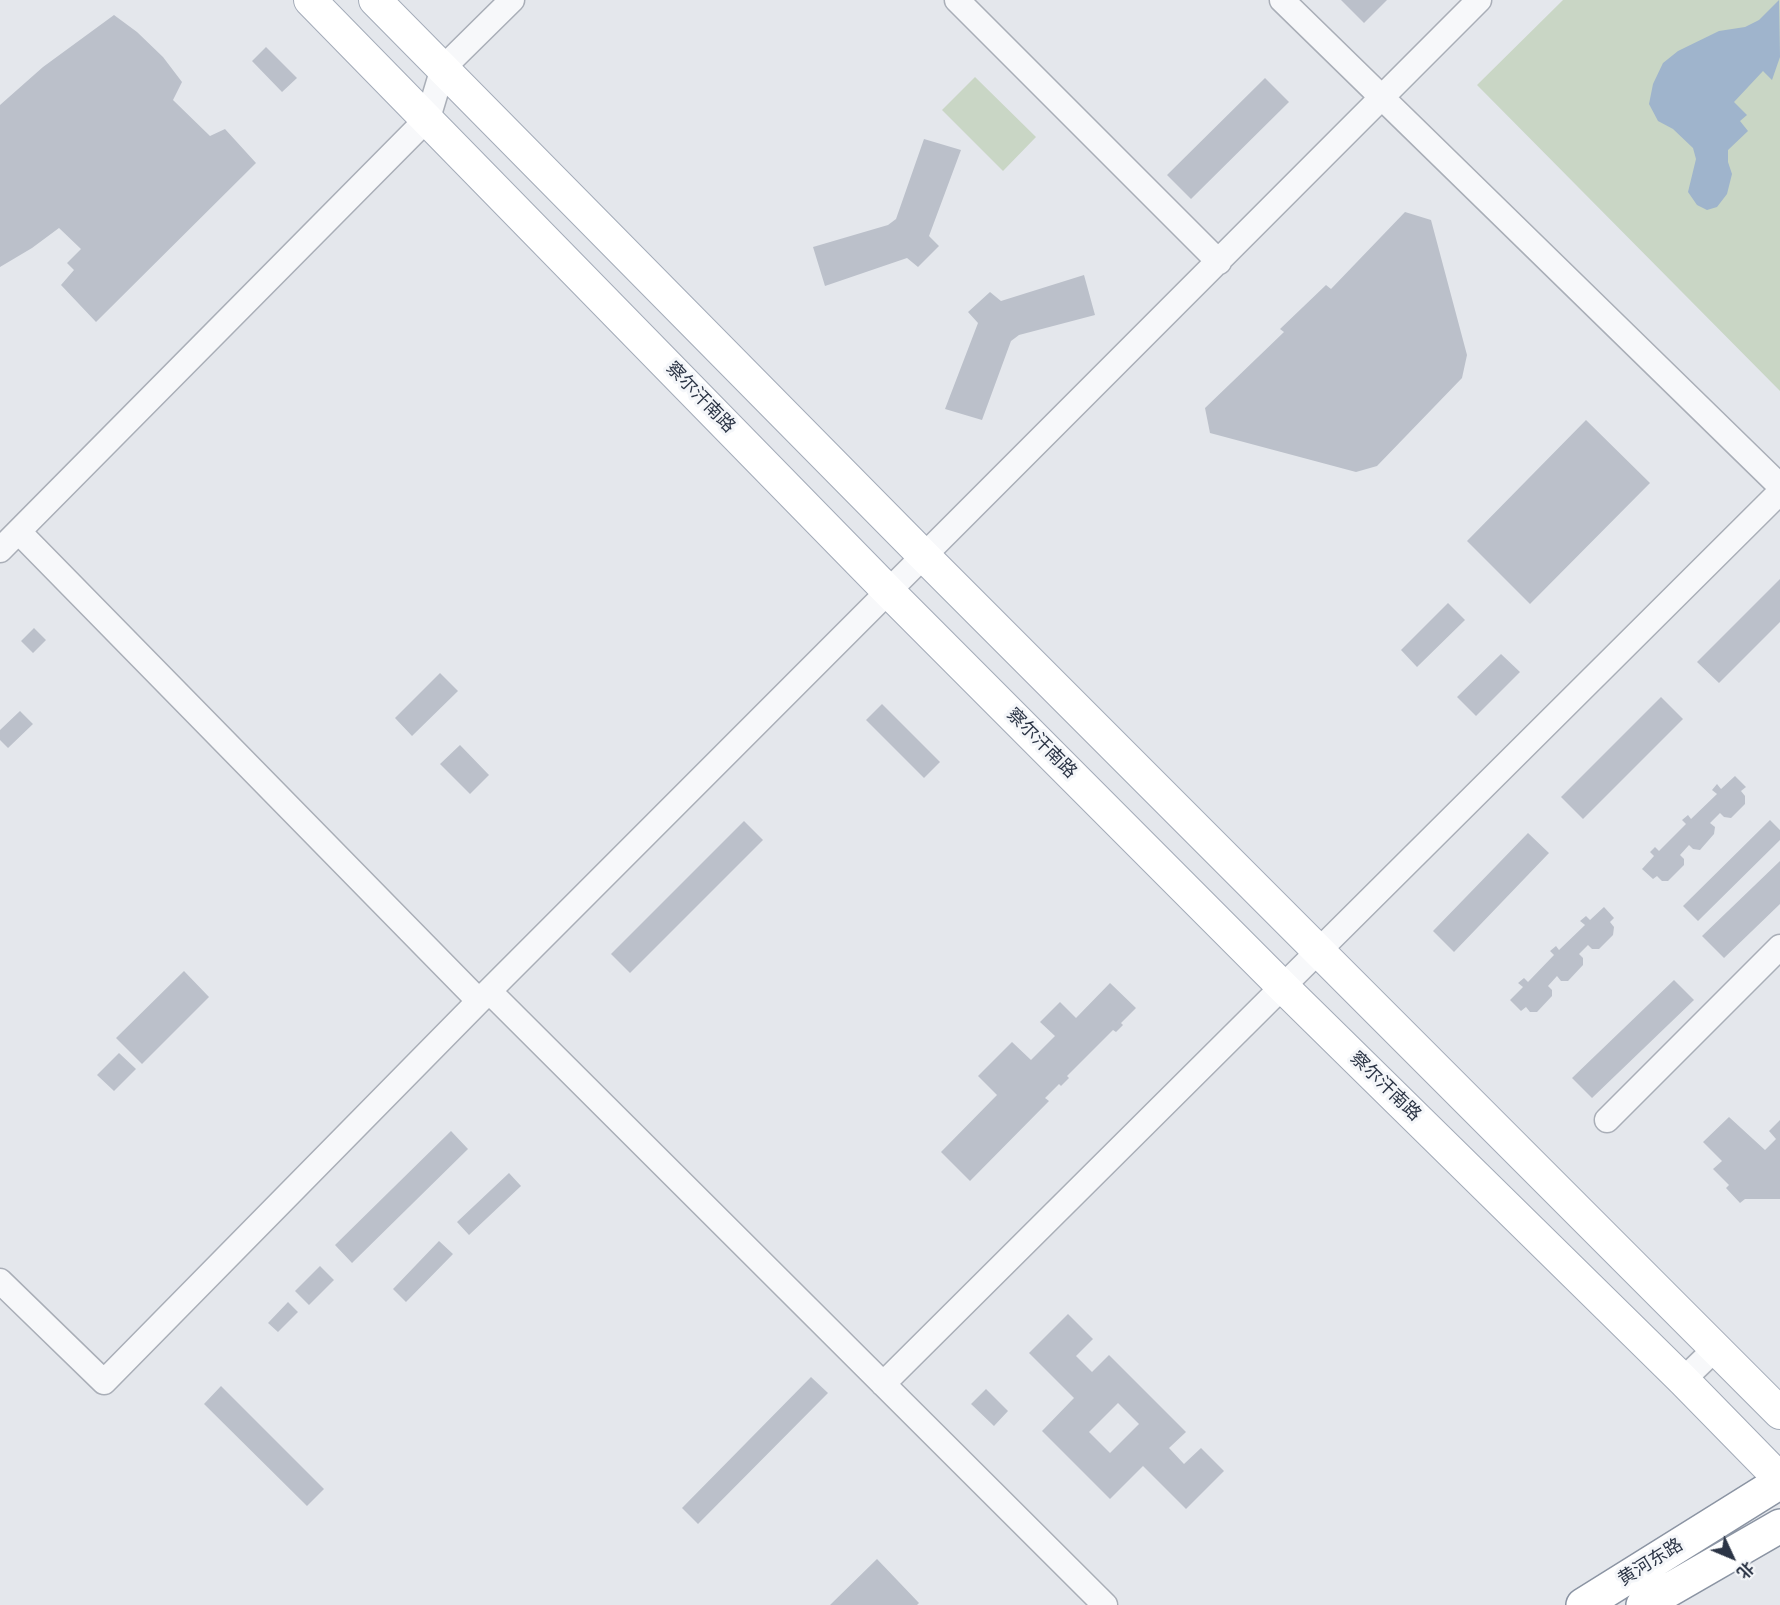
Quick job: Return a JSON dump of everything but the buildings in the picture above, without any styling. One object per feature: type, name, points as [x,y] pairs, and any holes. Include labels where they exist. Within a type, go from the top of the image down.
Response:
[{"type":"highway","name":"黄河东路","points":[[1583,1605],[1780,1481]]},
{"type":"highway","name":"黄河东路","points":[[1642,1605],[1780,1526]]},
{"type":"main road","name":"察尔汗南路","points":[[310,0],[428,118],[889,592],[1283,987],[1683,1380],[1780,1481]]},
{"type":"main road","points":[[375,0],[924,556],[1780,1413]]},
{"type":"street","points":[[0,550],[428,118],[442,68],[512,0]]},
{"type":"street","points":[[957,0],[1219,262]]},
{"type":"street","points":[[1282,0],[1780,486]]},
{"type":"street","points":[[0,1281],[104,1382],[484,996],[1479,0]]},
{"type":"street","points":[[883,1384],[1780,492]]},
{"type":"street","points":[[19,532],[484,996],[883,1384],[1105,1605]]},
{"type":"street","points":[[1607,1120],[1780,947]]},
{"type":"street","points":[[1683,1380],[1715,1349]]},
{"type":"green space","points":[[1563,0],[1780,0],[1780,391],[1477,85]]},
{"type":"green space","points":[[975,77],[1036,137],[1003,171],[942,110]]},
{"type":"water","points":[[1779,0],[1780,57],[1772,80],[1763,71],[1734,102],[1747,115],[1740,121],[1748,131],[1728,150],[1728,162],[1732,174],[1727,194],[1717,207],[1707,210],[1697,205],[1688,192],[1696,159],[1693,148],[1673,129],[1658,121],[1649,104],[1653,84],[1663,63],[1678,51],[1719,31],[1745,27],[1759,20]]}]
